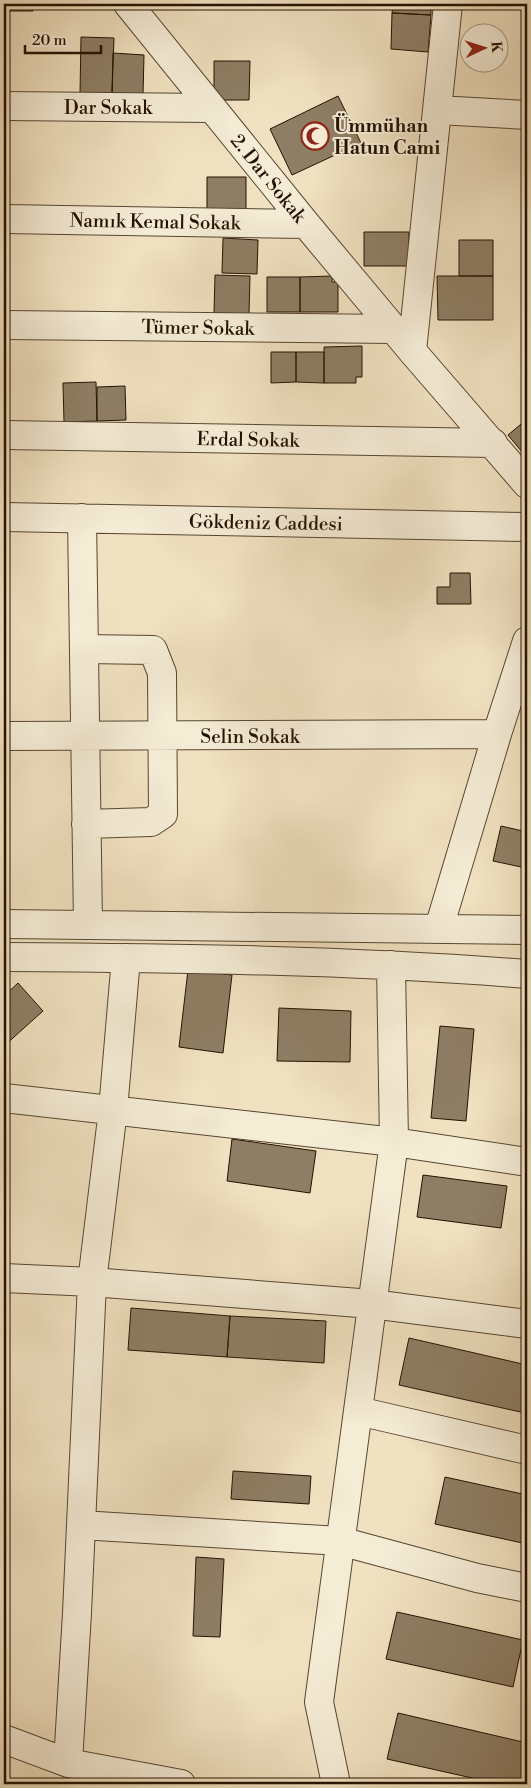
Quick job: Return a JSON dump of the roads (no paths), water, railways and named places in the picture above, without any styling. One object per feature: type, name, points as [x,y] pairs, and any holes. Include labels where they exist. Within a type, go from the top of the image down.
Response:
[{"type":"street","name":"2. Dar Sokak","points":[[128,4],[392,329],[527,484]]},
{"type":"street","points":[[412,351],[448,4]]},
{"type":"street","name":"Dar Sokak","points":[[4,106],[212,108]]},
{"type":"street","points":[[438,110],[527,115]]},
{"type":"street","name":"Namık Kemal Sokak","points":[[4,219],[306,224]]},
{"type":"street","name":"Tümer Sokak","points":[[4,325],[392,329]]},
{"type":"street","name":"Erdal Sokak","points":[[4,435],[493,443]]},
{"type":"street","name":"Gökdeniz Caddesi","points":[[4,517],[527,527]]},
{"type":"street","points":[[82,518],[88,924]]},
{"type":"street","points":[[439,928],[527,641]]},
{"type":"street","points":[[84,649],[153,650],[162,673],[163,736],[163,814],[152,822],[86,824]]},
{"type":"street","name":"Selin Sokak","points":[[4,736],[497,734]]},
{"type":"street","points":[[4,924],[527,930]]},
{"type":"street","points":[[4,957],[126,958],[434,966],[527,974]]},
{"type":"street","points":[[68,1763],[92,1282],[113,1110],[126,958]]},
{"type":"street","points":[[336,1784],[319,1702],[394,1142],[391,966]]},
{"type":"street","points":[[4,1098],[394,1142],[527,1162]]},
{"type":"street","points":[[4,1278],[92,1282],[372,1304],[527,1324]]},
{"type":"street","points":[[358,1411],[527,1450]]},
{"type":"street","points":[[81,1524],[340,1540],[477,1578],[527,1588]]},
{"type":"street","points":[[4,1738],[68,1763],[181,1784]]},
{"type":"place","name":"Ümmühan Hatun Cami","points":[[315,136]]}]
